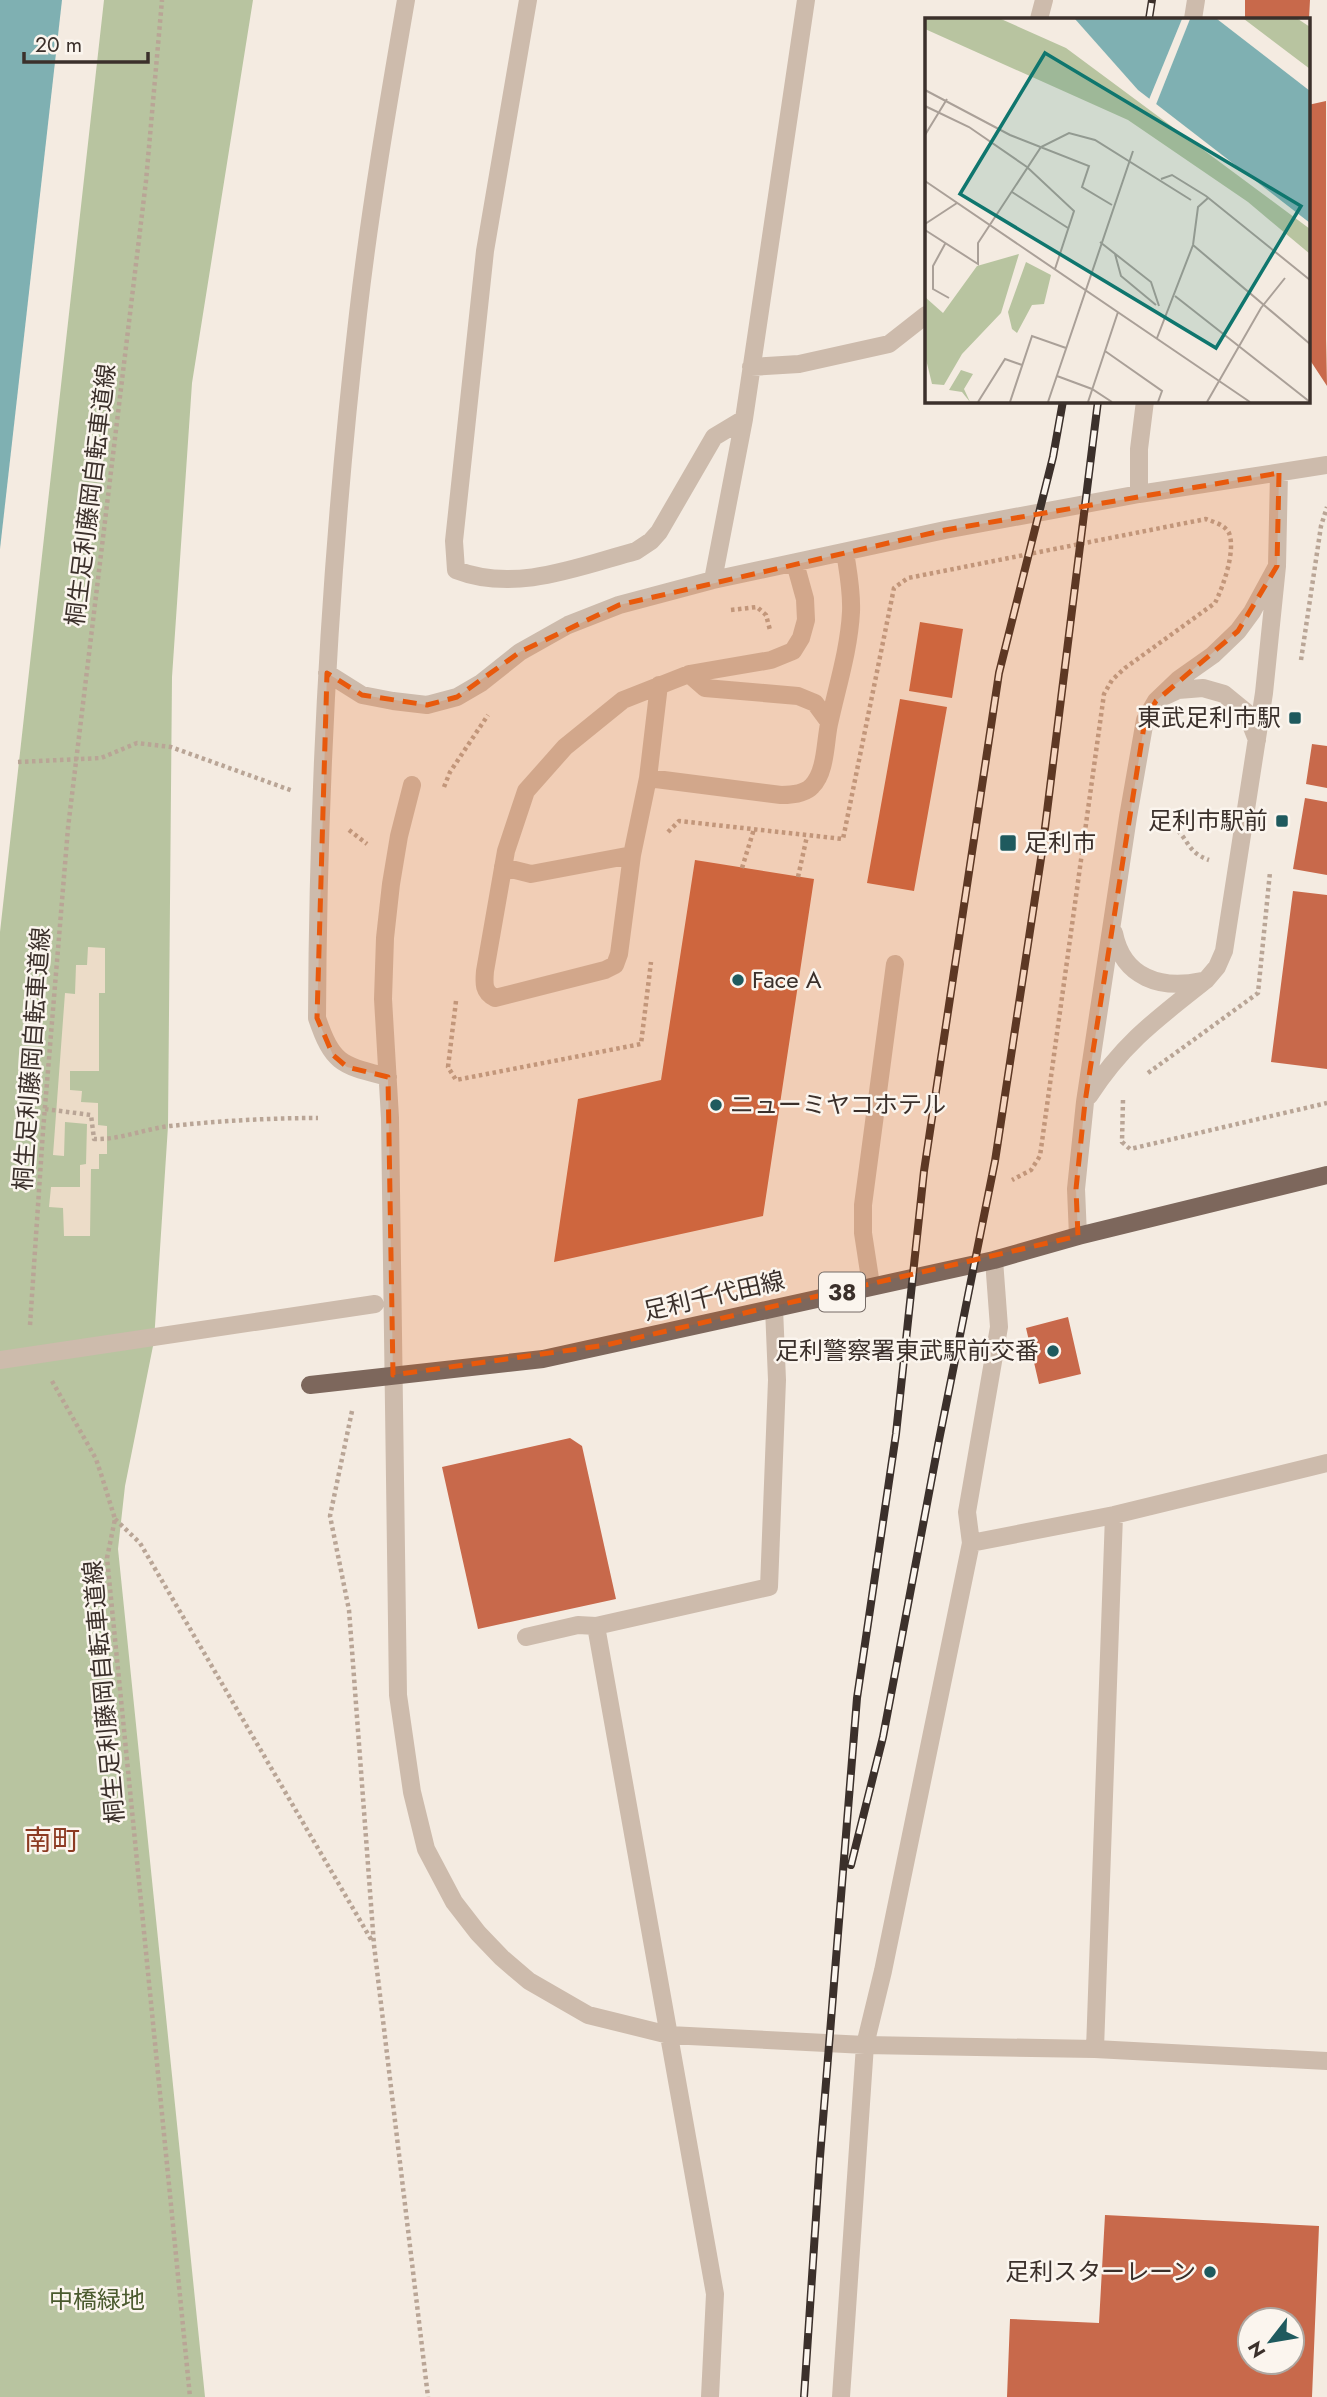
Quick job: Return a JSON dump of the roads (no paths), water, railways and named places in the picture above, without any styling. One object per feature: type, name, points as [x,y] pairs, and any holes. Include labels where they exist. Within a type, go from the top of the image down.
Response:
[{"type":"main road","name":"足利千代田線","points":[[310,1385],[543,1359],[994,1259],[1327,1175]]},
{"type":"street","points":[[388,1077],[347,1066],[334,1055],[317,1018],[320,807],[335,548],[358,313],[406,0]]},
{"type":"street","points":[[528,0],[485,251],[454,541],[456,570],[474,577],[527,580],[636,551],[659,532],[714,437],[744,419]]},
{"type":"street","points":[[713,580],[744,419],[806,0]]},
{"type":"street","points":[[1039,18],[1044,0]]},
{"type":"street","points":[[1193,18],[1196,0]]},
{"type":"street","points":[[751,367],[799,364],[890,344],[925,316]]},
{"type":"street","points":[[1139,494],[1139,449],[1145,402]]},
{"type":"street","points":[[327,673],[362,695],[426,705],[457,697],[481,683],[520,652],[568,625],[619,605],[713,580],[945,530],[1139,494],[1327,465]]},
{"type":"street","points":[[1085,1102],[1108,1067],[1128,1044],[1206,980],[1217,967],[1224,951],[1258,741],[1277,566],[1279,472]]},
{"type":"street","points":[[648,778],[781,795],[811,788],[820,774],[851,615],[851,587],[845,552]]},
{"type":"street","points":[[659,685],[648,778],[632,855],[619,954],[615,965],[605,970],[495,998],[488,994],[484,987],[485,971],[506,851],[526,791],[565,747],[623,700],[659,685],[689,674],[771,660],[793,650],[801,638],[806,620],[806,599],[795,563]]},
{"type":"street","points":[[1078,1236],[1076,1189],[1085,1102],[1145,720],[1156,701],[1238,631],[1252,612],[1277,566]]},
{"type":"street","points":[[689,674],[705,688],[798,696],[815,703],[829,722]]},
{"type":"street","points":[[1156,701],[1178,690],[1203,688],[1224,694],[1245,712],[1258,741]]},
{"type":"street","points":[[412,785],[396,851],[384,938],[383,999],[388,1077],[394,1308],[398,1695],[412,1792],[426,1849],[454,1902],[478,1933],[529,1981],[588,2015],[669,2035],[865,2045],[1095,2049],[1327,2061]]},
{"type":"street","points":[[503,867],[531,874],[632,855]]},
{"type":"street","points":[[1112,924],[1116,946],[1125,962],[1139,973],[1159,982],[1182,985],[1206,980]]},
{"type":"street","points":[[871,1285],[863,1233],[863,1205],[895,964]]},
{"type":"street","points":[[841,2397],[865,2045],[883,1971],[971,1544],[967,1513],[999,1326],[994,1259]]},
{"type":"street","points":[[0,1360],[375,1304]]},
{"type":"street","points":[[526,1637],[578,1625],[596,1626],[769,1587],[777,1380],[774,1308]]},
{"type":"street","points":[[971,1544],[1114,1515],[1327,1463]]},
{"type":"street","points":[[1095,2049],[1114,1515]]},
{"type":"street","points":[[596,1626],[715,2294],[710,2397]]},
{"type":"water","points":[[0,0],[62,0],[0,549]]},
{"type":"railway","points":[[1149,18],[1152,0]]},
{"type":"railway","points":[[804,2397],[820,2157],[857,1698],[896,1434],[924,1171],[999,673],[1053,457],[1063,402]]},
{"type":"railway","points":[[851,1865],[883,1737],[995,1161],[1042,852],[1098,402]]},
{"type":"place","name":"東武足利市駅","points":[[1295,718]]},
{"type":"place","name":"足利市駅前","points":[[1282,821]]},
{"type":"place","name":"足利市","points":[[1008,843]]},
{"type":"place","name":"Face A","points":[[738,980]]},
{"type":"place","name":"ニューミヤコホテル","points":[[716,1105]]},
{"type":"place","name":"足利警察署東武駅前交番","points":[[1053,1351]]},
{"type":"place","name":"足利スターレーン","points":[[1210,2272]]},
{"type":"district","name":"南町","points":[[52,1840]]},
{"type":"park label","name":"中橋緑地","points":[[97,2300]]}]
